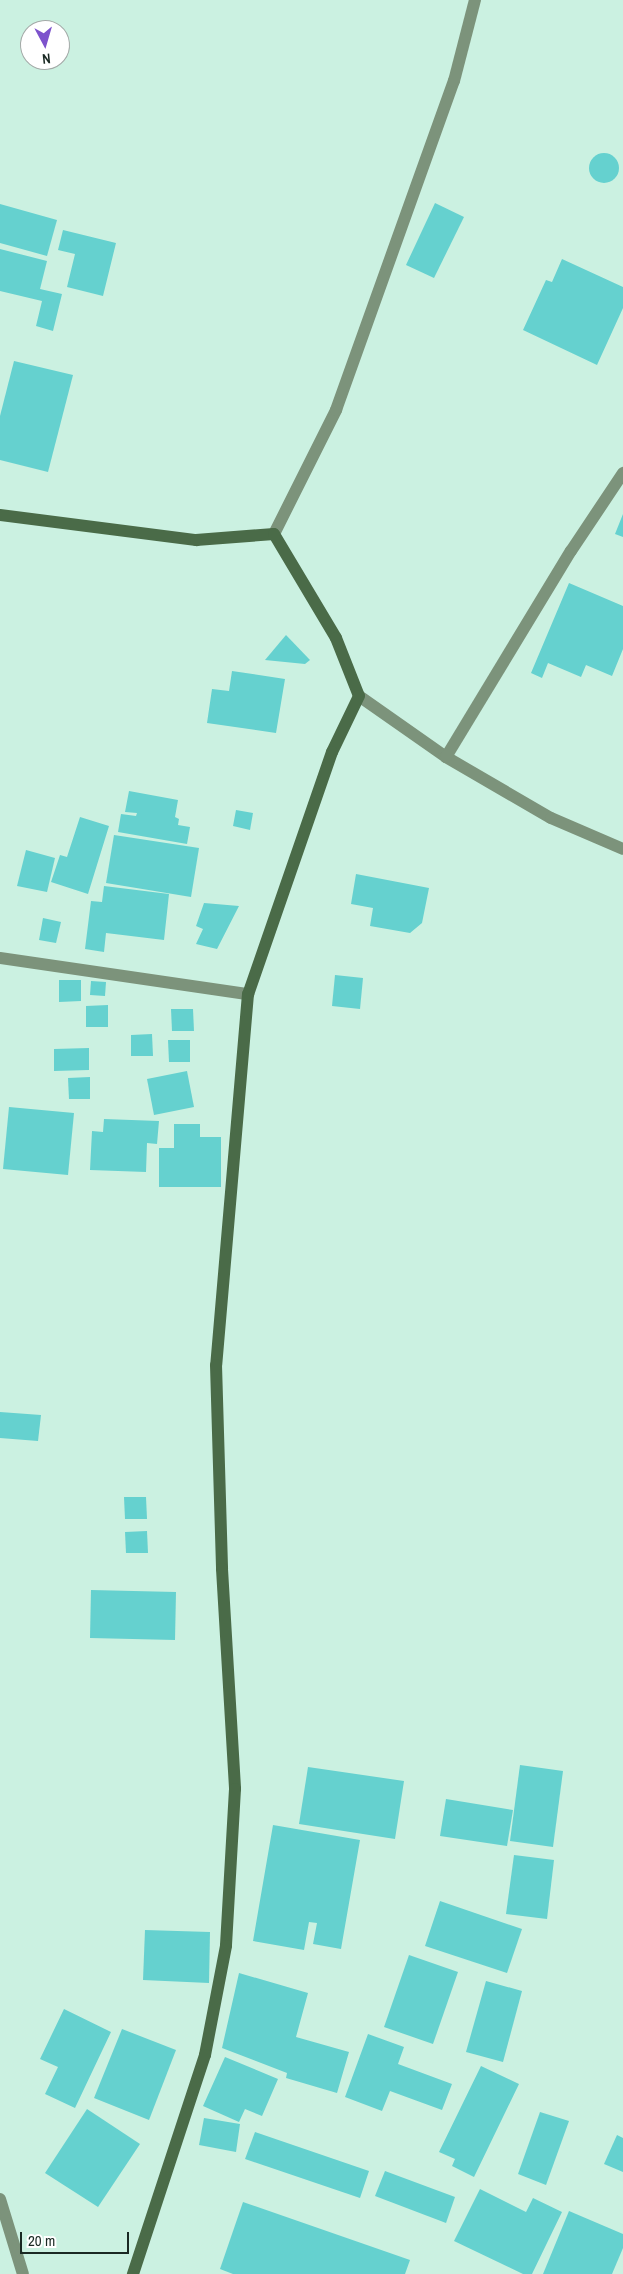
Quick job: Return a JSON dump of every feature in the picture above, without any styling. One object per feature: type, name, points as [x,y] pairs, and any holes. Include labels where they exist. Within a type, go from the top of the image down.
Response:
[{"type":"street","points":[[274,534],[336,410],[454,81],[475,0]]},
{"type":"street","points":[[446,757],[571,551],[623,473]]},
{"type":"street","points":[[0,515],[196,540],[274,534]]},
{"type":"street","points":[[274,534],[336,638],[359,696],[446,757],[551,818],[623,849]]},
{"type":"street","points":[[134,2274],[205,2055],[226,1946],[235,1789],[222,1569],[216,1365],[248,994],[332,752],[359,696]]},
{"type":"street","points":[[0,958],[248,994]]},
{"type":"street","points":[[0,2199],[24,2274]]},
{"type":"building","points":[[604,153],[615,157],[619,168],[615,179],[604,183],[593,179],[589,168],[593,157]]},
{"type":"building","points":[[435,203],[464,217],[434,278],[406,265]]},
{"type":"building","points":[[0,204],[57,220],[47,256],[0,243]]},
{"type":"building","points":[[63,230],[116,243],[103,296],[67,287],[75,254],[58,250]]},
{"type":"building","points":[[0,249],[47,261],[40,289],[62,294],[53,331],[36,326],[42,301],[0,291]]},
{"type":"building","points":[[562,259],[623,287],[623,308],[597,365],[523,330],[546,280],[552,282]]},
{"type":"building","points":[[14,361],[73,375],[48,472],[0,460],[0,416]]},
{"type":"building","points":[[623,514],[623,537],[615,534]]},
{"type":"building","points":[[569,583],[623,606],[623,649],[612,676],[586,665],[581,677],[548,663],[542,678],[531,673]]},
{"type":"building","points":[[286,635],[310,660],[305,664],[265,660]]},
{"type":"building","points":[[232,671],[285,679],[276,733],[207,723],[212,689],[229,691]]},
{"type":"building","points":[[129,791],[178,800],[175,817],[179,819],[178,825],[190,827],[187,844],[118,832],[121,814],[136,816],[137,813],[125,812]]},
{"type":"building","points":[[236,810],[253,813],[250,830],[233,826]]},
{"type":"building","points":[[80,817],[109,826],[88,894],[51,882],[60,855],[67,857]]},
{"type":"building","points":[[114,835],[199,848],[191,897],[106,883]]},
{"type":"building","points":[[26,850],[55,858],[47,892],[17,886]]},
{"type":"building","points":[[356,874],[429,888],[422,923],[410,933],[370,926],[373,908],[351,904]]},
{"type":"building","points":[[104,886],[169,894],[164,940],[106,933],[104,952],[85,949],[91,901],[102,902]]},
{"type":"building","points":[[204,903],[239,906],[217,949],[196,944],[203,929],[196,926]]},
{"type":"building","points":[[43,918],[61,922],[56,943],[39,940]]},
{"type":"building","points":[[335,975],[363,978],[360,1009],[332,1006]]},
{"type":"building","points":[[59,980],[81,980],[81,1001],[59,1002]]},
{"type":"building","points":[[91,981],[106,982],[105,996],[90,995]]},
{"type":"building","points":[[108,1005],[108,1027],[86,1027],[86,1006]]},
{"type":"building","points":[[171,1009],[193,1009],[194,1031],[172,1031]]},
{"type":"building","points":[[152,1034],[153,1056],[131,1056],[131,1035]]},
{"type":"building","points":[[168,1040],[190,1040],[190,1062],[169,1062]]},
{"type":"building","points":[[89,1048],[89,1070],[54,1071],[54,1049]]},
{"type":"building","points":[[187,1071],[194,1107],[154,1115],[147,1079]]},
{"type":"building","points":[[90,1077],[90,1099],[69,1099],[68,1078]]},
{"type":"building","points":[[9,1107],[74,1113],[68,1175],[3,1169]]},
{"type":"building","points":[[104,1119],[159,1121],[157,1144],[147,1143],[146,1172],[90,1170],[92,1131],[103,1132]]},
{"type":"building","points":[[174,1124],[200,1124],[200,1137],[221,1137],[221,1187],[159,1187],[159,1148],[174,1148]]},
{"type":"building","points":[[0,1412],[41,1415],[38,1441],[0,1438]]},
{"type":"building","points":[[124,1497],[146,1497],[147,1519],[125,1519]]},
{"type":"building","points":[[147,1531],[148,1553],[126,1553],[125,1532]]},
{"type":"building","points":[[91,1590],[176,1592],[175,1640],[90,1638]]},
{"type":"building","points":[[520,1765],[563,1771],[553,1847],[510,1841]]},
{"type":"building","points":[[308,1767],[404,1781],[395,1839],[299,1824]]},
{"type":"building","points":[[446,1799],[513,1810],[507,1846],[440,1836]]},
{"type":"building","points":[[273,1825],[360,1840],[341,1949],[313,1944],[317,1923],[309,1922],[304,1950],[253,1941]]},
{"type":"building","points":[[514,1855],[554,1860],[547,1919],[506,1914]]},
{"type":"building","points":[[440,1901],[522,1929],[507,1973],[425,1946]]},
{"type":"building","points":[[145,1930],[210,1932],[209,1983],[143,1980]]},
{"type":"building","points":[[409,1955],[458,1972],[433,2044],[384,2027]]},
{"type":"building","points":[[239,1973],[308,1993],[296,2037],[349,2052],[337,2093],[286,2078],[287,2073],[222,2048]]},
{"type":"building","points":[[486,1981],[522,1991],[503,2062],[466,2052]]},
{"type":"building","points":[[64,2009],[111,2032],[75,2108],[45,2094],[58,2067],[40,2059]]},
{"type":"building","points":[[122,2029],[176,2050],[149,2120],[94,2098]]},
{"type":"building","points":[[368,2034],[404,2047],[398,2064],[452,2084],[442,2110],[390,2091],[382,2111],[345,2097]]},
{"type":"building","points":[[225,2057],[278,2079],[262,2116],[245,2109],[239,2122],[203,2106]]},
{"type":"building","points":[[481,2066],[519,2084],[474,2177],[452,2166],[455,2159],[439,2152]]},
{"type":"building","points":[[87,2109],[140,2144],[98,2207],[45,2173]]},
{"type":"building","points":[[540,2112],[569,2121],[546,2185],[518,2174]]},
{"type":"building","points":[[204,2118],[240,2124],[236,2152],[199,2145]]},
{"type":"building","points":[[255,2132],[369,2171],[360,2198],[245,2159]]},
{"type":"building","points":[[617,2135],[623,2138],[623,2172],[604,2164]]},
{"type":"building","points":[[385,2171],[455,2197],[446,2223],[375,2196]]},
{"type":"building","points":[[480,2189],[526,2212],[533,2198],[562,2212],[532,2274],[523,2274],[454,2241]]},
{"type":"building","points":[[243,2202],[410,2260],[405,2274],[233,2274],[220,2269]]},
{"type":"building","points":[[569,2211],[623,2234],[623,2248],[612,2274],[543,2274]]}]
